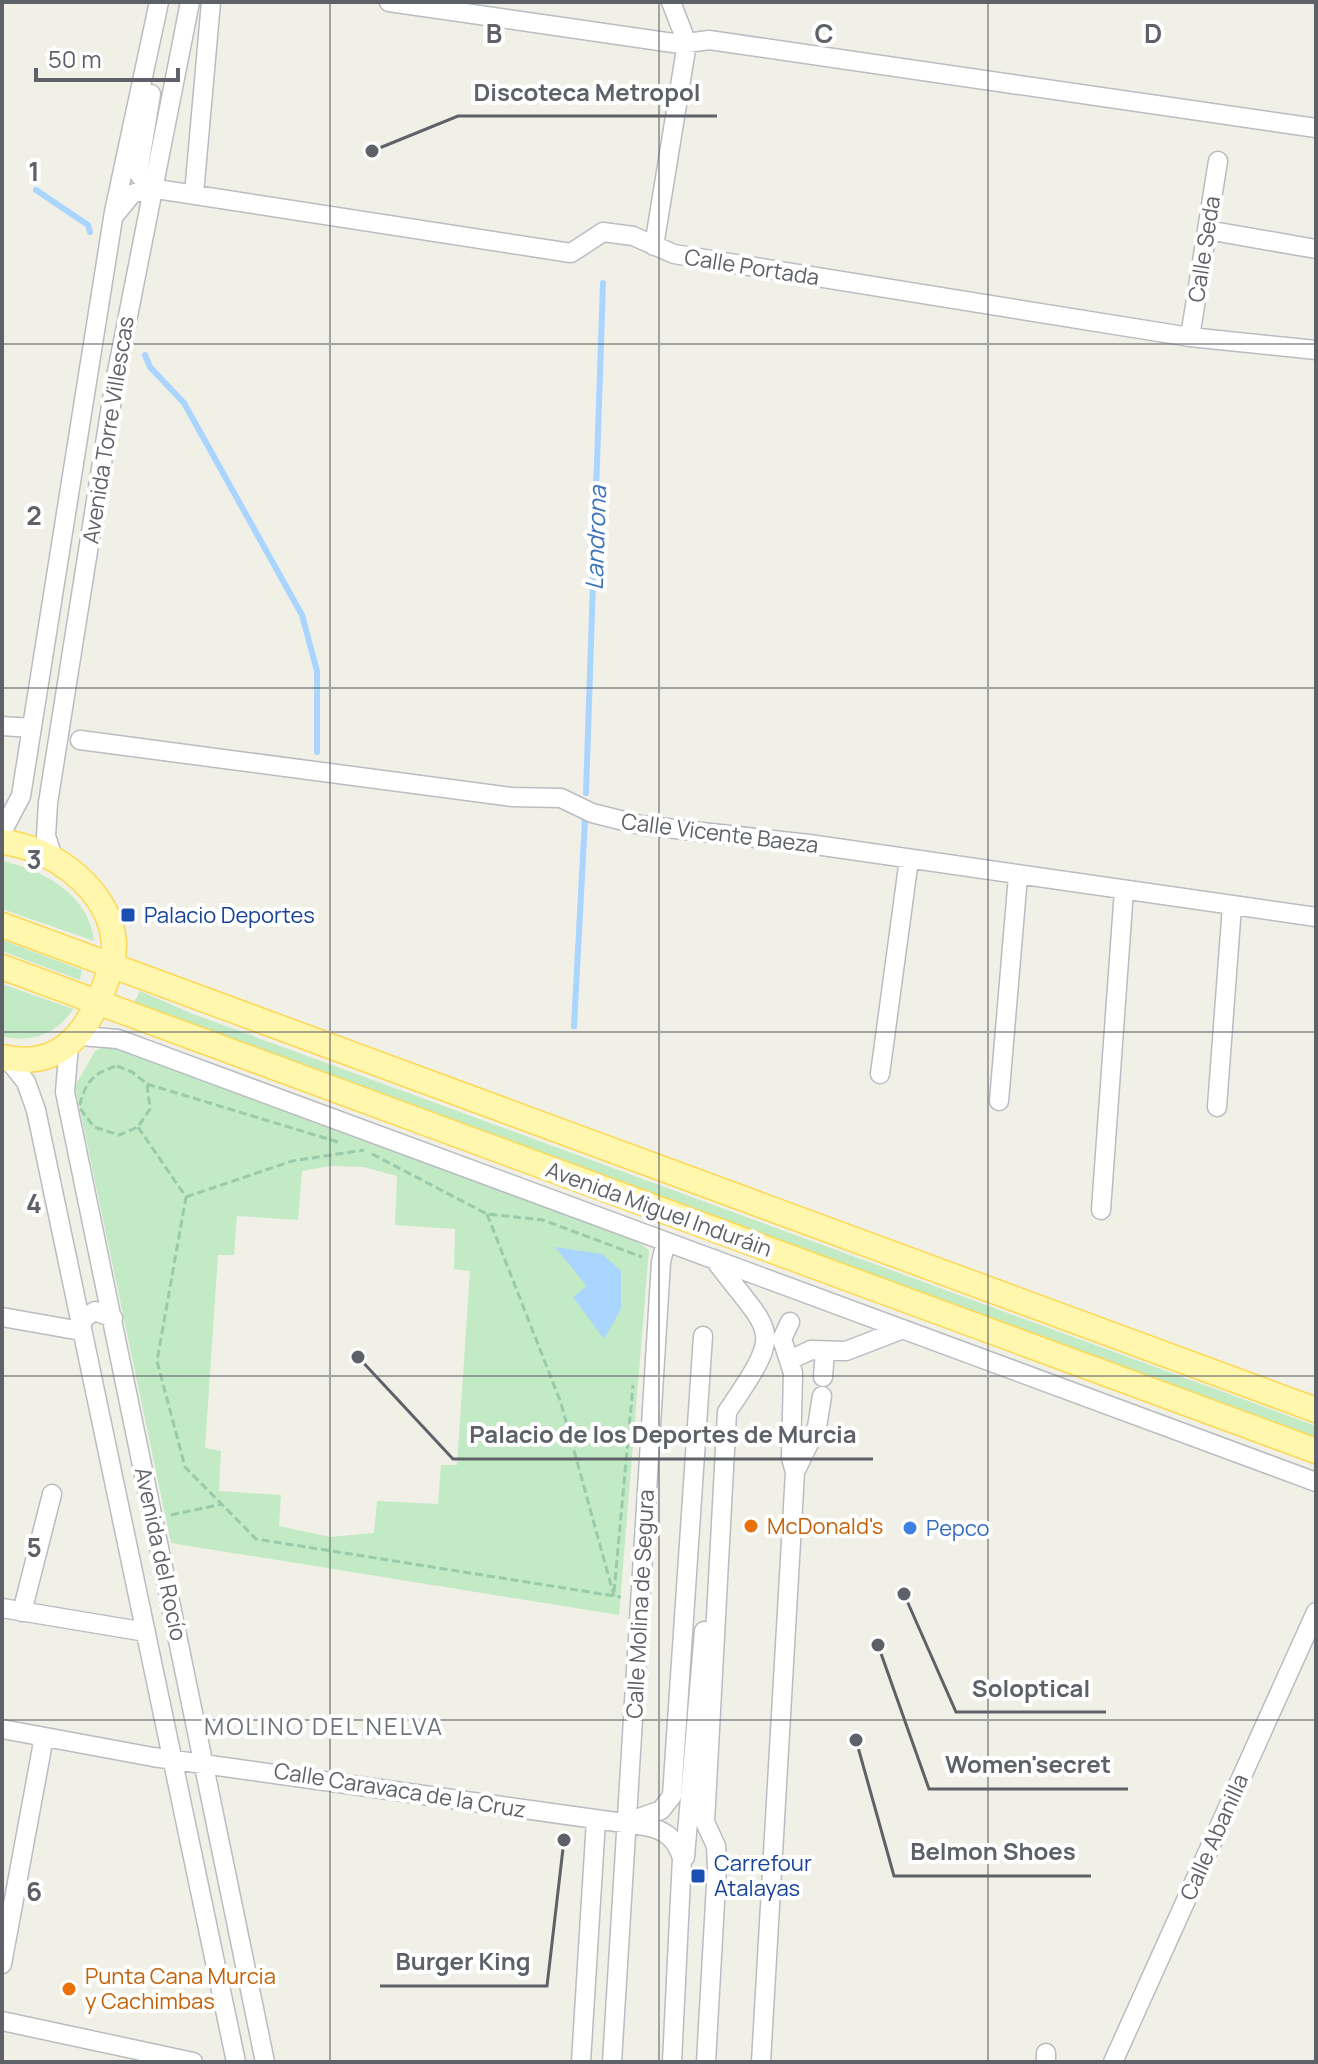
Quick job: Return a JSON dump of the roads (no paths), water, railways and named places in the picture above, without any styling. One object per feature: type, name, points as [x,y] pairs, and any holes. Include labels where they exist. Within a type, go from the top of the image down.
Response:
[{"type":"main road","points":[[2,842],[34,849],[81,880],[101,905],[112,931],[112,966],[98,1002],[75,1040],[41,1057],[4,1057]]},
{"type":"main road","name":"Avenida Miguel Induráin","points":[[2,925],[1316,1410]]},
{"type":"main road","name":"Avenida Miguel Induráin","points":[[2,967],[1316,1451]]},
{"type":"street","name":"Avenida Torre Villescas","points":[[2,832],[21,796],[113,217],[159,2]]},
{"type":"street","name":"Avenida Torre Villescas","points":[[54,860],[46,836],[48,803],[112,402],[150,188],[190,2]]},
{"type":"street","points":[[194,194],[211,2]]},
{"type":"street","points":[[389,2],[454,7],[687,43],[709,40],[1316,128]]},
{"type":"street","points":[[654,246],[687,43],[671,2]]},
{"type":"street","points":[[113,217],[132,194],[150,188],[138,173],[153,83],[154,25]]},
{"type":"street","name":"Calle Seda","points":[[1190,337],[1218,161]]},
{"type":"street","name":"Calle Portada","points":[[150,188],[571,253],[603,232],[633,236],[669,253],[1190,337],[1316,350]]},
{"type":"street","points":[[1207,230],[1316,249]]},
{"type":"street","points":[[2,726],[32,728]]},
{"type":"street","name":"Calle Vicente Baeza","points":[[80,740],[512,797],[561,798],[592,813],[640,825],[909,859],[1316,917]]},
{"type":"street","points":[[880,1074],[909,859]]},
{"type":"street","points":[[999,1101],[1018,876]]},
{"type":"street","points":[[1101,1210],[1124,890]]},
{"type":"street","points":[[1217,1107],[1232,906]]},
{"type":"street","points":[[75,1040],[118,1039],[1316,1482]]},
{"type":"street","name":"Avenida del Rocío","points":[[75,1040],[65,1092],[265,2062]]},
{"type":"street","name":"Avenida del Rocío","points":[[4,1057],[32,1093],[236,2062]]},
{"type":"street","name":"Calle Molina de Segura","points":[[612,2062],[661,1262],[666,1242]]},
{"type":"street","points":[[706,2062],[717,1867],[716,1846],[705,1822],[727,1412],[758,1365],[767,1336],[762,1320],[714,1259]]},
{"type":"street","points":[[2,1317],[81,1331],[89,1342],[102,1344],[112,1338],[114,1323],[95,1311],[84,1318],[81,1331]]},
{"type":"street","points":[[761,2062],[795,1472],[791,1458],[790,1360],[782,1339],[790,1322]]},
{"type":"street","points":[[790,1360],[802,1352],[846,1351],[903,1329]]},
{"type":"street","points":[[625,1823],[661,1810],[672,1796],[703,1336]]},
{"type":"street","points":[[795,1472],[817,1427],[825,1351]]},
{"type":"street","points":[[22,1612],[52,1494]]},
{"type":"street","points":[[2,1608],[146,1632]]},
{"type":"street","name":"Calle Abanilla","points":[[1113,2062],[1316,1612]]},
{"type":"street","points":[[672,2062],[683,1876],[704,1627]]},
{"type":"street","name":"Calle Caravaca de la Cruz","points":[[2,1729],[174,1759],[625,1823]]},
{"type":"street","points":[[2,1964],[44,1737]]},
{"type":"street","points":[[581,2062],[596,1820]]},
{"type":"street","points":[[625,1823],[654,1828],[670,1835],[679,1848],[683,1876]]},
{"type":"street","points":[[2,2021],[193,2062]]},
{"type":"water","points":[[555,1247],[602,1254],[621,1271],[621,1309],[604,1339],[573,1297],[587,1286]]},
{"type":"waterway","name":"Landrona","points":[[36,190],[88,225],[90,232]]},
{"type":"waterway","name":"Landrona","points":[[586,793],[603,283]]},
{"type":"waterway","name":"Landrona","points":[[145,355],[150,367],[184,403],[302,615],[317,671],[317,752]]},
{"type":"waterway","name":"Landrona","points":[[574,1026],[585,819],[582,815]]},
{"type":"place","name":"Discoteca Metropol","points":[[372,151]]},
{"type":"place","name":"Palacio Deportes","points":[[128,915]]},
{"type":"place","name":"Palacio de los Deportes de Murcia","points":[[358,1357]]},
{"type":"place","name":"McDonald's","points":[[751,1526]]},
{"type":"place","name":"Pepco","points":[[910,1528]]},
{"type":"place","name":"Soloptical","points":[[904,1594]]},
{"type":"place","name":"Women'secret","points":[[878,1645]]},
{"type":"place","name":"Belmon Shoes","points":[[856,1740]]},
{"type":"place","name":"Burger King","points":[[564,1840]]},
{"type":"place","name":"Carrefour Atalayas","points":[[698,1876]]},
{"type":"place","name":"Punta Cana Murcia y Cachimbas","points":[[69,1989]]},
{"type":"district","name":"MOLINO DEL NELVA","points":[[324,1725]]}]
